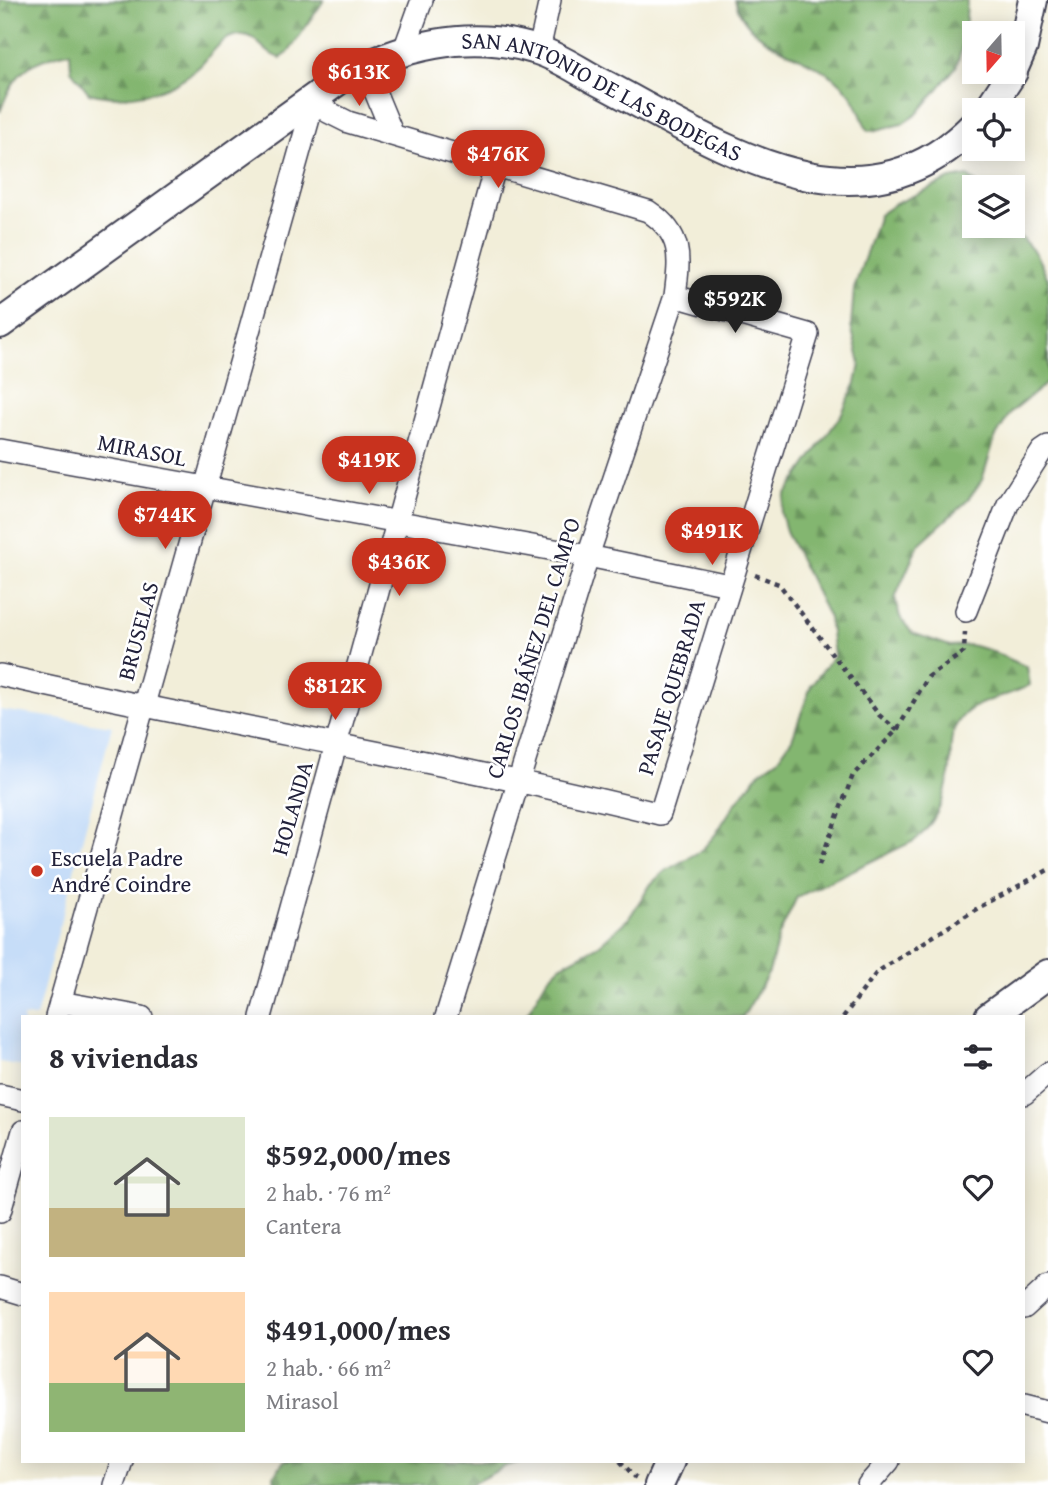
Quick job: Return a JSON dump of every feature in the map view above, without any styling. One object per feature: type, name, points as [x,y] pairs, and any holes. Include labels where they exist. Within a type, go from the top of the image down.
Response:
[{"type":"street","points":[[404,50],[422,0]]},
{"type":"street","points":[[539,50],[550,0]]},
{"type":"street","points":[[1026,33],[1033,0]]},
{"type":"street","name":"SAN ANTONIO DE LAS BODEGAS","points":[[0,324],[315,97],[365,65],[404,50],[462,41],[504,43],[539,50],[729,148],[812,179],[853,181],[901,172],[943,149],[962,134]]},
{"type":"street","points":[[365,65],[393,135]]},
{"type":"street","name":"CARLOS IBÁÑEZ DEL CAMPO","points":[[315,97],[328,112],[348,122],[495,167],[632,204],[661,219],[671,230],[677,244],[679,266],[674,296],[588,556],[447,1015]]},
{"type":"street","name":"BRUSELAS","points":[[58,1009],[315,97]]},
{"type":"street","name":"HOLANDA","points":[[262,1015],[495,167]]},
{"type":"street","name":"PASAJE QUEBRADA","points":[[519,779],[660,814],[808,334],[674,296]]},
{"type":"street","points":[[966,611],[1008,504],[1042,451],[1048,447]]},
{"type":"street","name":"MIRASOL","points":[[0,450],[204,489],[588,556],[732,577]]},
{"type":"street","points":[[0,675],[144,708],[519,779]]},
{"type":"street","points":[[992,1015],[1048,974]]},
{"type":"street","points":[[58,1009],[121,1015]]},
{"type":"street","points":[[1025,1093],[1048,1073]]},
{"type":"street","points":[[0,1095],[21,1100]]},
{"type":"street","points":[[0,1212],[21,1137]]},
{"type":"street","points":[[1025,1307],[1048,1286]]},
{"type":"street","points":[[0,1287],[21,1293]]},
{"type":"street","points":[[1025,1406],[1048,1412]]},
{"type":"street","points":[[114,1485],[121,1463]]},
{"type":"street","points":[[868,1485],[887,1463]]},
{"type":"path","points":[[732,577],[779,584],[879,715],[897,730]]},
{"type":"path","points":[[819,865],[853,775],[897,730],[928,677],[964,652],[966,611]]},
{"type":"path","points":[[845,1015],[877,972],[978,908],[1048,870]]},
{"type":"path","points":[[627,1463],[664,1473]]},
{"type":"shaded area","name":"Escuela Padre André Coindre","points":[[0,710],[112,726],[37,1015],[21,1015],[21,1066],[0,1062]]},
{"type":"green space","points":[[0,0],[324,0],[288,53],[281,58],[270,53],[252,38],[234,36],[223,42],[200,66],[175,83],[148,93],[118,97],[89,93],[71,70],[70,52],[44,59],[25,70],[11,87],[0,112]]},
{"type":"green space","points":[[735,0],[967,0],[966,21],[962,21],[962,48],[956,67],[917,114],[902,124],[872,131],[867,130],[851,95],[838,81],[770,42],[755,32],[743,18]]},
{"type":"green space","points":[[962,177],[962,238],[1022,238],[1036,254],[1048,279],[1048,382],[1011,412],[995,438],[982,480],[967,501],[918,545],[895,598],[900,617],[912,633],[950,646],[970,645],[989,650],[1027,667],[1030,685],[984,702],[961,718],[953,732],[945,794],[933,820],[921,835],[914,841],[797,897],[779,935],[769,972],[744,1015],[526,1015],[547,979],[560,966],[599,945],[629,918],[651,884],[665,871],[702,850],[715,835],[736,802],[761,771],[777,760],[792,739],[811,686],[834,655],[829,618],[786,531],[781,513],[785,495],[841,415],[856,383],[860,364],[851,326],[854,289],[879,215],[895,204],[950,179]]},
{"type":"green space","points":[[283,1463],[517,1463],[470,1485],[275,1485],[274,1475]]},
{"type":"place","name":"Escuela Padre André Coindre","points":[[37,871]]}]
